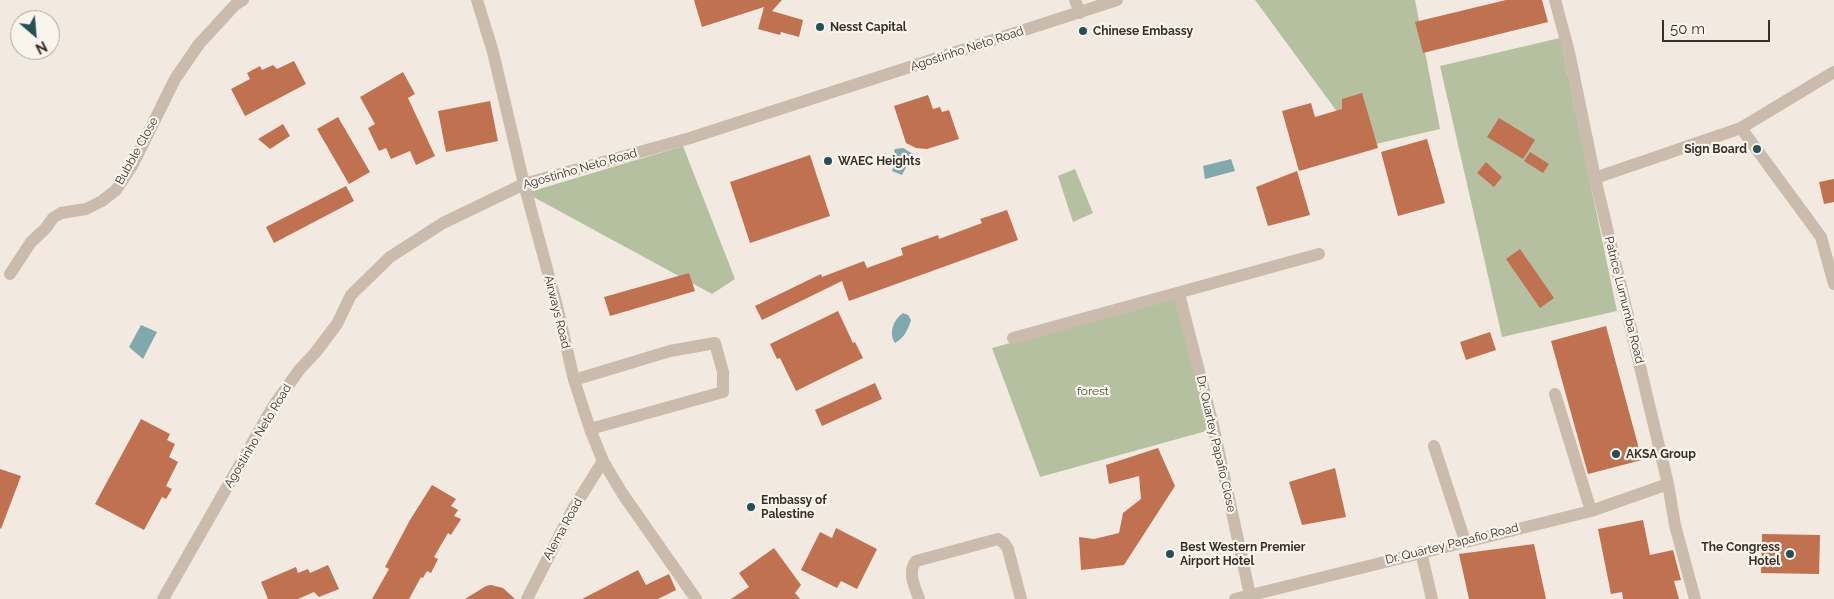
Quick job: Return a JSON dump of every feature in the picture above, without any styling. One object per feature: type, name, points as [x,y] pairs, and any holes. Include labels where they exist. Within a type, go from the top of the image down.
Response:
[{"type":"street","name":"Bubble Close","points":[[10,274],[32,242],[53,218],[60,213],[86,210],[116,190],[132,166],[176,79],[198,44],[235,5],[243,0]]},
{"type":"street","name":"Airways Road","points":[[477,0],[493,52],[524,184],[557,306],[574,380],[590,429],[602,461],[696,599]]},
{"type":"street","points":[[1075,0],[1080,13]]},
{"type":"street","name":"Agostinho Neto Road","points":[[163,599],[274,405],[336,324],[351,295],[390,257],[428,232],[524,184],[690,138],[1117,0]]},
{"type":"street","name":"Patrice Lumumba Road","points":[[1555,0],[1570,52],[1595,178],[1668,484],[1675,525],[1695,599]]},
{"type":"street","points":[[1595,178],[1741,128],[1834,72]]},
{"type":"street","points":[[1741,128],[1821,237],[1834,284]]},
{"type":"street","points":[[1821,237],[1834,237]]},
{"type":"street","points":[[1013,338],[1179,294],[1319,254]]},
{"type":"street","name":"Dr. Quartey Papafio Close","points":[[1179,294],[1213,425],[1250,595]]},
{"type":"street","points":[[574,380],[670,352],[715,343],[723,372],[723,392],[590,429]]},
{"type":"street","points":[[1556,394],[1591,511]]},
{"type":"street","points":[[1434,446],[1465,541]]},
{"type":"street","name":"Alema Road","points":[[527,599],[573,509],[602,461]]},
{"type":"street","name":"Dr. Quartey Papafio Road","points":[[1235,599],[1591,511],[1668,484]]},
{"type":"street","points":[[919,599],[911,574],[912,566],[916,561],[998,539],[1008,549],[1020,599]]},
{"type":"street","points":[[1422,552],[1432,599]]},
{"type":"green space","points":[[1255,0],[1415,0],[1440,129],[1363,147]]},
{"type":"green space","points":[[1560,38],[1617,311],[1502,337],[1440,66]]},
{"type":"green space","points":[[683,146],[735,279],[712,294],[526,193]]},
{"type":"green space","points":[[1075,169],[1093,213],[1073,222],[1058,176]]},
{"type":"green space","name":"forest","points":[[1178,297],[1210,430],[1040,477],[992,348]]},
{"type":"water","points":[[903,148],[913,154],[902,175],[892,171],[897,156],[894,152],[895,149]]},
{"type":"water","points":[[1231,159],[1235,171],[1205,179],[1203,166]]},
{"type":"water","points":[[903,313],[908,315],[911,320],[901,339],[895,343],[892,335],[893,326]]},
{"type":"water","points":[[141,325],[157,332],[143,359],[129,347]]},
{"type":"building","points":[[694,0],[782,0],[772,11],[803,20],[799,37],[781,32],[780,35],[758,29],[764,7],[702,27]]},
{"type":"building","points":[[1506,0],[1542,0],[1548,22],[1423,53],[1415,22]]},
{"type":"building","points":[[294,61],[306,84],[245,116],[231,89],[250,79],[247,73],[260,66],[262,70],[273,65],[277,69]]},
{"type":"building","points":[[403,72],[415,94],[408,98],[435,156],[416,165],[410,151],[391,159],[386,148],[379,151],[368,128],[375,124],[360,97]]},
{"type":"building","points":[[1362,93],[1378,148],[1299,171],[1282,111],[1311,103],[1315,117],[1342,109],[1342,99]]},
{"type":"building","points":[[928,95],[933,109],[940,107],[942,112],[949,110],[959,139],[927,149],[916,148],[906,143],[894,106]]},
{"type":"building","points":[[490,101],[498,141],[446,152],[438,111]]},
{"type":"building","points":[[338,117],[370,172],[349,184],[317,129]]},
{"type":"building","points":[[1499,118],[1535,140],[1523,159],[1487,137]]},
{"type":"building","points":[[283,124],[290,136],[270,149],[258,139]]},
{"type":"building","points":[[1427,139],[1445,203],[1398,216],[1381,152]]},
{"type":"building","points":[[1530,152],[1549,164],[1543,173],[1524,161]]},
{"type":"building","points":[[810,155],[830,216],[750,243],[730,182]]},
{"type":"building","points":[[1486,162],[1502,177],[1494,187],[1477,173]]},
{"type":"building","points":[[1297,171],[1310,215],[1268,226],[1256,187]]},
{"type":"building","points":[[1834,179],[1834,202],[1824,204],[1819,182]]},
{"type":"building","points":[[346,186],[354,201],[274,243],[266,227]]},
{"type":"building","points":[[1007,210],[1018,240],[849,301],[842,281],[762,320],[755,306],[821,274],[822,277],[864,261],[867,268],[903,255],[901,248],[938,235],[939,239],[982,223],[980,219]]},
{"type":"building","points":[[1520,249],[1554,298],[1540,308],[1506,259]]},
{"type":"building","points":[[689,273],[695,291],[610,316],[604,297]]},
{"type":"building","points":[[838,311],[853,343],[855,342],[863,358],[796,391],[780,358],[777,359],[770,344]]},
{"type":"building","points":[[1606,326],[1642,460],[1588,474],[1551,341]]},
{"type":"building","points":[[1490,332],[1496,350],[1466,360],[1460,342]]},
{"type":"building","points":[[875,383],[882,399],[822,426],[815,410]]},
{"type":"building","points":[[141,419],[170,434],[167,440],[175,444],[169,457],[178,462],[166,486],[172,489],[166,499],[162,497],[144,530],[95,504]]},
{"type":"building","points":[[1158,448],[1175,486],[1124,565],[1081,570],[1079,537],[1094,539],[1119,533],[1123,513],[1141,499],[1139,476],[1109,484],[1106,465]]},
{"type":"building","points":[[1335,468],[1346,517],[1302,525],[1289,482]]},
{"type":"building","points":[[0,469],[21,476],[1,529],[0,528]]},
{"type":"building","points":[[432,485],[456,499],[451,506],[458,510],[454,516],[461,519],[451,535],[448,533],[434,557],[438,559],[431,573],[427,571],[423,578],[421,577],[409,599],[372,599],[389,569],[385,567],[410,520]]},
{"type":"building","points":[[1643,520],[1650,555],[1673,550],[1681,580],[1674,581],[1679,599],[1623,599],[1622,592],[1611,594],[1598,529]]},
{"type":"building","points":[[836,528],[877,549],[857,589],[841,581],[837,588],[801,570],[820,532],[832,538]]},
{"type":"building","name":"The Congress Hotel","points":[[1762,534],[1820,535],[1819,574],[1761,573]]},
{"type":"building","points":[[1534,544],[1546,599],[1469,599],[1459,554]]},
{"type":"building","points":[[774,548],[801,585],[795,593],[800,599],[731,599],[749,587],[739,573]]},
{"type":"building","points":[[328,565],[339,589],[319,597],[314,592],[298,599],[268,599],[261,582],[296,567],[298,573],[308,569],[310,573]]},
{"type":"building","points":[[638,570],[646,585],[669,574],[676,590],[658,599],[582,599]]},
{"type":"building","points":[[491,585],[503,588],[515,599],[465,599],[486,586]]},
{"type":"place","name":"Nesst Capital","points":[[820,27]]},
{"type":"place","name":"Chinese Embassy","points":[[1083,31]]},
{"type":"place","name":"Sign Board","points":[[1757,149]]},
{"type":"place","name":"WAEC Heights","points":[[828,161]]},
{"type":"place","name":"AKSA Group","points":[[1616,454]]},
{"type":"place","name":"Embassy of Palestine","points":[[751,507]]},
{"type":"place","name":"Best Western Premier Airport Hotel","points":[[1170,554]]},
{"type":"place","name":"The Congress Hotel","points":[[1790,554]]}]
